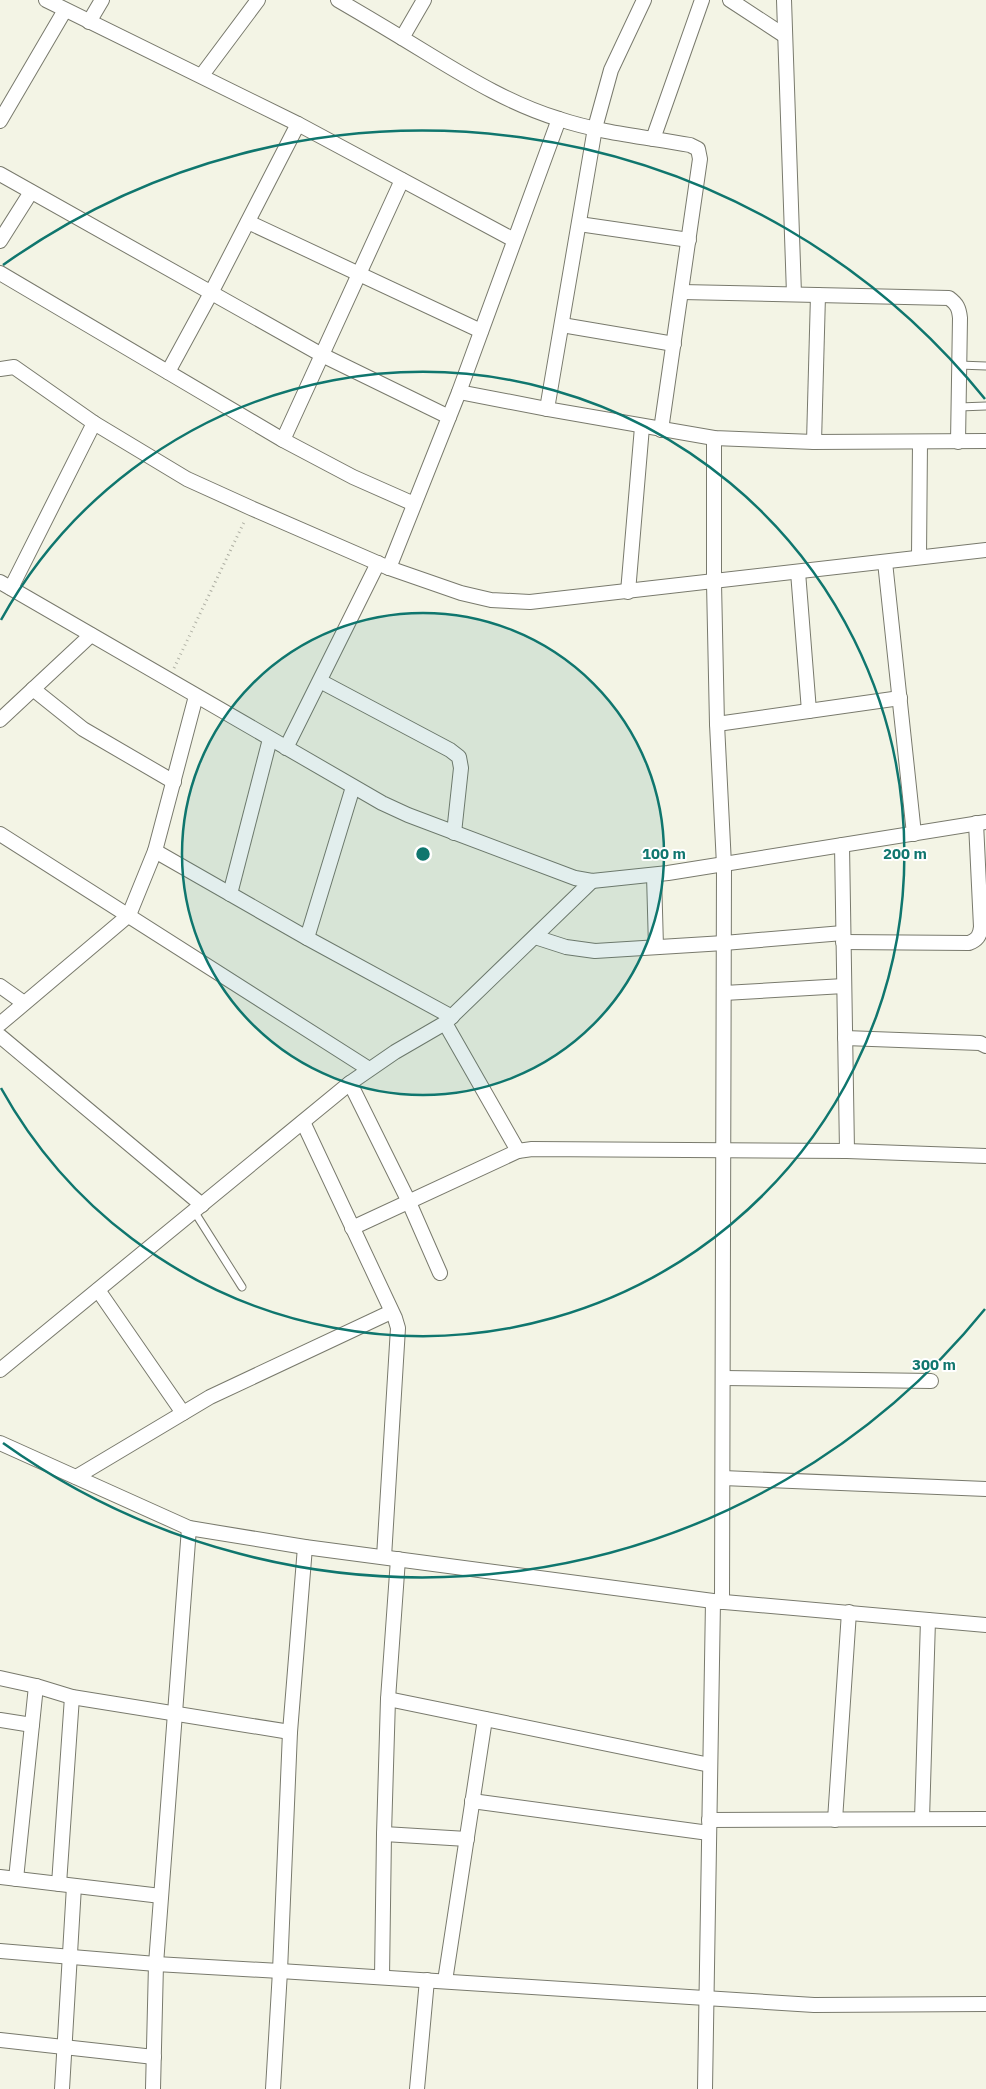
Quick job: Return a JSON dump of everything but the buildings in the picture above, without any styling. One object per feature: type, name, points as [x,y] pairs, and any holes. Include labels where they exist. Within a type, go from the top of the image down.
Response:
[{"type":"street","points":[[46,0],[202,75],[298,124],[514,240]]},
{"type":"street","points":[[89,22],[102,0]]},
{"type":"street","points":[[202,75],[258,0]]},
{"type":"street","points":[[338,0],[502,96],[559,119],[595,128],[694,146],[700,153],[682,292],[661,430]]},
{"type":"street","points":[[402,38],[424,0]]},
{"type":"street","points":[[547,409],[595,128],[611,70],[644,0]]},
{"type":"street","points":[[653,139],[702,0]]},
{"type":"street","points":[[730,0],[785,36]]},
{"type":"street","points":[[784,0],[794,294]]},
{"type":"street","points":[[0,121],[66,10]]},
{"type":"street","points":[[286,748],[320,681],[384,565],[414,504],[460,392],[559,119]]},
{"type":"street","points":[[168,372],[298,124]]},
{"type":"street","points":[[0,174],[322,355],[449,417]]},
{"type":"street","points":[[283,440],[402,180]]},
{"type":"street","points":[[0,241],[31,192]]},
{"type":"street","points":[[248,222],[481,332]]},
{"type":"street","points":[[579,224],[689,240]]},
{"type":"street","points":[[0,274],[283,440],[353,477],[414,504]]},
{"type":"street","points":[[682,292],[948,298],[955,303],[959,310],[958,442]]},
{"type":"street","points":[[814,442],[818,295]]},
{"type":"street","points":[[562,325],[674,344]]},
{"type":"street","points":[[0,368],[14,367],[94,423],[187,479],[384,565],[461,593],[506,602],[530,602],[628,592],[986,550]]},
{"type":"street","points":[[460,392],[642,427],[714,438],[814,442],[986,441]]},
{"type":"street","points":[[94,423],[6,585],[353,787],[408,815],[575,878],[592,881],[654,875],[724,865],[981,823],[981,927],[978,937],[969,943],[843,938],[580,950],[534,937]]},
{"type":"street","points":[[628,592],[642,427]]},
{"type":"street","points":[[705,2089],[710,1764],[718,1602],[723,1378],[724,865],[717,724],[714,582],[714,438]]},
{"type":"street","points":[[919,558],[920,442]]},
{"type":"street","points":[[885,562],[914,834]]},
{"type":"street","points":[[798,572],[810,711]]},
{"type":"street","points":[[0,720],[91,634]]},
{"type":"street","points":[[320,681],[450,750],[459,757],[461,768],[454,833]]},
{"type":"street","points":[[33,689],[82,729],[174,782]]},
{"type":"street","points":[[0,1024],[129,915],[155,851],[196,696]]},
{"type":"street","points":[[717,724],[900,698]]},
{"type":"street","points":[[230,894],[270,739]]},
{"type":"street","points":[[307,938],[353,787]]},
{"type":"street","points":[[0,834],[369,1068]]},
{"type":"street","points":[[842,845],[847,1151]]},
{"type":"street","points":[[155,851],[448,1020],[518,1151]]},
{"type":"street","points":[[654,875],[656,947]]},
{"type":"street","points":[[0,1370],[369,1068],[448,1020],[592,881]]},
{"type":"street","points":[[0,986],[24,1003]]},
{"type":"street","points":[[724,993],[844,986]]},
{"type":"street","points":[[0,1036],[198,1208]]},
{"type":"street","points":[[845,1038],[980,1043],[986,1046]]},
{"type":"street","points":[[350,1083],[408,1200],[440,1273]]},
{"type":"street","points":[[303,1122],[398,1328],[384,1557]]},
{"type":"street","points":[[352,1228],[408,1200],[518,1151],[550,1149],[847,1151],[986,1156]]},
{"type":"street","points":[[98,1290],[183,1413]]},
{"type":"street","points":[[76,1477],[232,1386],[391,1312]]},
{"type":"street","points":[[723,1378],[931,1381]]},
{"type":"street","points":[[0,1443],[189,1528],[305,1547],[718,1602],[986,1625]]},
{"type":"street","points":[[722,1478],[986,1489]]},
{"type":"street","points":[[153,2089],[156,1964],[189,1528]]},
{"type":"street","points":[[273,2089],[290,1732],[305,1547]]},
{"type":"street","points":[[382,1977],[388,1699],[398,1559]]},
{"type":"street","points":[[835,1820],[849,1612]]},
{"type":"street","points":[[922,1819],[928,1620]]},
{"type":"street","points":[[0,1678],[72,1697],[174,1715],[290,1732]]},
{"type":"street","points":[[16,1879],[36,1686]]},
{"type":"street","points":[[59,1884],[72,1697]]},
{"type":"street","points":[[388,1699],[710,1764]]},
{"type":"street","points":[[445,1981],[485,1719]]},
{"type":"street","points":[[0,1720],[32,1725]]},
{"type":"street","points":[[472,1801],[709,1826],[835,1820],[986,1819]]},
{"type":"street","points":[[384,1834],[467,1839]]},
{"type":"street","points":[[0,1877],[161,1896]]},
{"type":"street","points":[[62,2089],[74,1886]]},
{"type":"street","points":[[0,1951],[156,1964],[814,2005],[986,2004]]},
{"type":"street","points":[[417,2089],[427,1980]]},
{"type":"street","points":[[0,2040],[154,2057]]},
{"type":"lane","points":[[960,365],[986,366]]},
{"type":"lane","points":[[959,407],[986,406]]},
{"type":"lane","points":[[198,1208],[242,1287]]},
{"type":"path","points":[[168,680],[251,508]]}]
